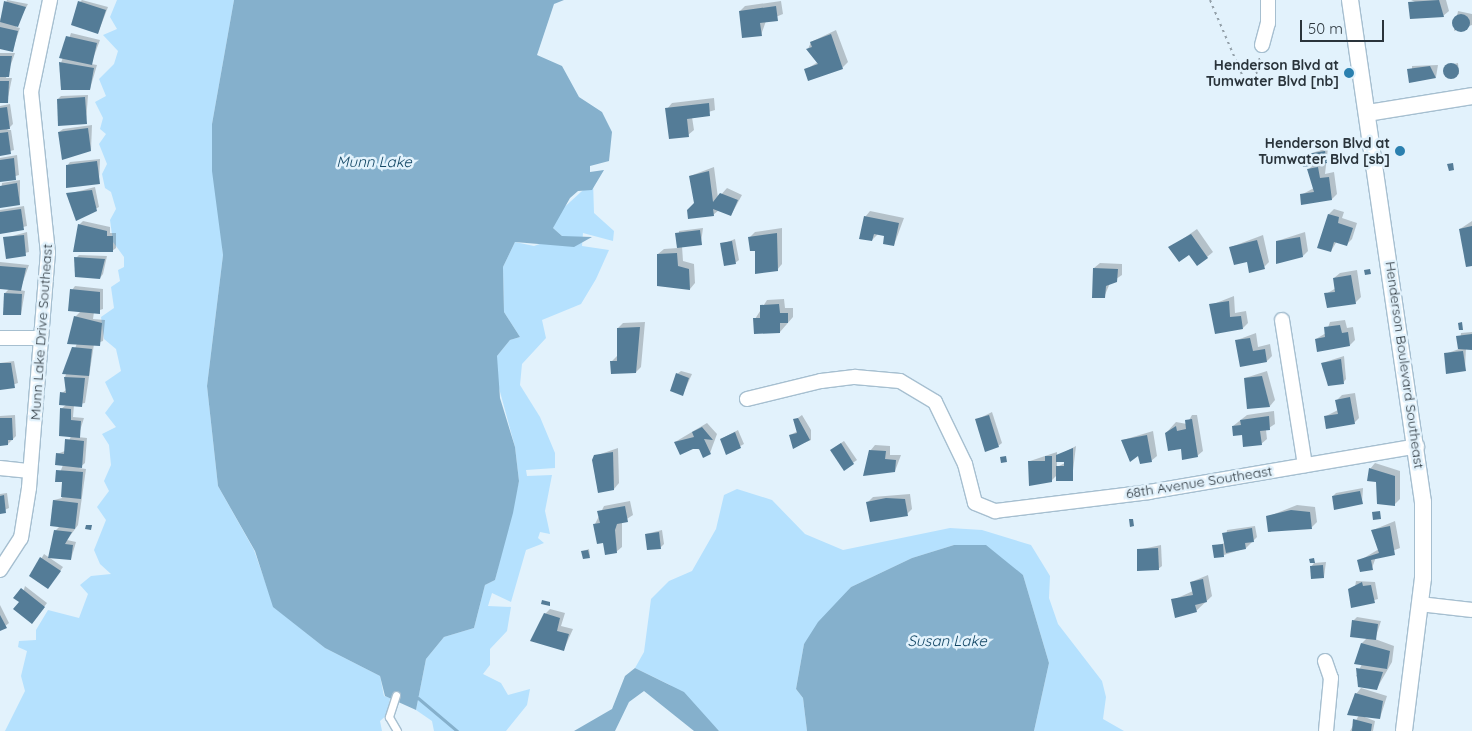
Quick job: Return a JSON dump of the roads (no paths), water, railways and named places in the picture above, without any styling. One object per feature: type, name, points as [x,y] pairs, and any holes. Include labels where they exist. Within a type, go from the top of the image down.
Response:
[{"type":"street","name":"Munn Lake Drive Southeast","points":[[0,570],[21,538],[30,472],[48,253],[31,92],[50,0]]},
{"type":"street","points":[[1262,45],[1268,23],[1268,0]]},
{"type":"street","name":"Henderson Boulevard Southeast","points":[[1350,0],[1416,446],[1424,527],[1420,604],[1404,731]]},
{"type":"street","points":[[1367,113],[1472,96]]},
{"type":"street","points":[[1282,320],[1305,465]]},
{"type":"street","points":[[0,338],[40,338]]},
{"type":"street","name":"68th Avenue Southeast","points":[[747,399],[821,381],[855,377],[900,381],[935,402],[964,464],[975,503],[981,508],[995,511],[1149,492],[1416,446]]},
{"type":"street","points":[[0,468],[30,472]]},
{"type":"street","points":[[1420,604],[1472,610]]},
{"type":"street","points":[[1325,661],[1331,678],[1326,731]]},
{"type":"lane","points":[[396,695],[389,717],[397,731]]},
{"type":"water","name":"Munn Lake","points":[[234,0],[564,0],[554,4],[537,55],[562,66],[579,97],[602,112],[612,132],[609,161],[590,166],[590,172],[604,170],[592,190],[578,191],[570,198],[553,228],[562,236],[592,237],[574,247],[515,242],[503,267],[504,312],[520,337],[510,340],[497,356],[500,398],[515,447],[519,481],[513,513],[495,580],[485,585],[474,628],[444,637],[426,659],[416,710],[385,696],[380,676],[325,648],[273,607],[255,551],[218,486],[207,386],[223,255],[212,171],[212,124]]},
{"type":"water","name":"Susan Lake","points":[[954,545],[986,545],[1023,575],[1049,663],[1034,731],[807,731],[803,698],[796,689],[804,644],[818,622],[851,587],[912,558]]},
{"type":"water","points":[[635,668],[684,692],[719,731],[694,731],[644,691],[629,702],[615,731],[574,731],[612,709],[625,676]]},
{"type":"waterway","points":[[418,698],[457,731]]},
{"type":"place","name":"Henderson Blvd at Tumwater Blvd [nb]","points":[[1349,73]]},
{"type":"place","name":"Henderson Blvd at Tumwater Blvd [sb]","points":[[1400,151]]}]
